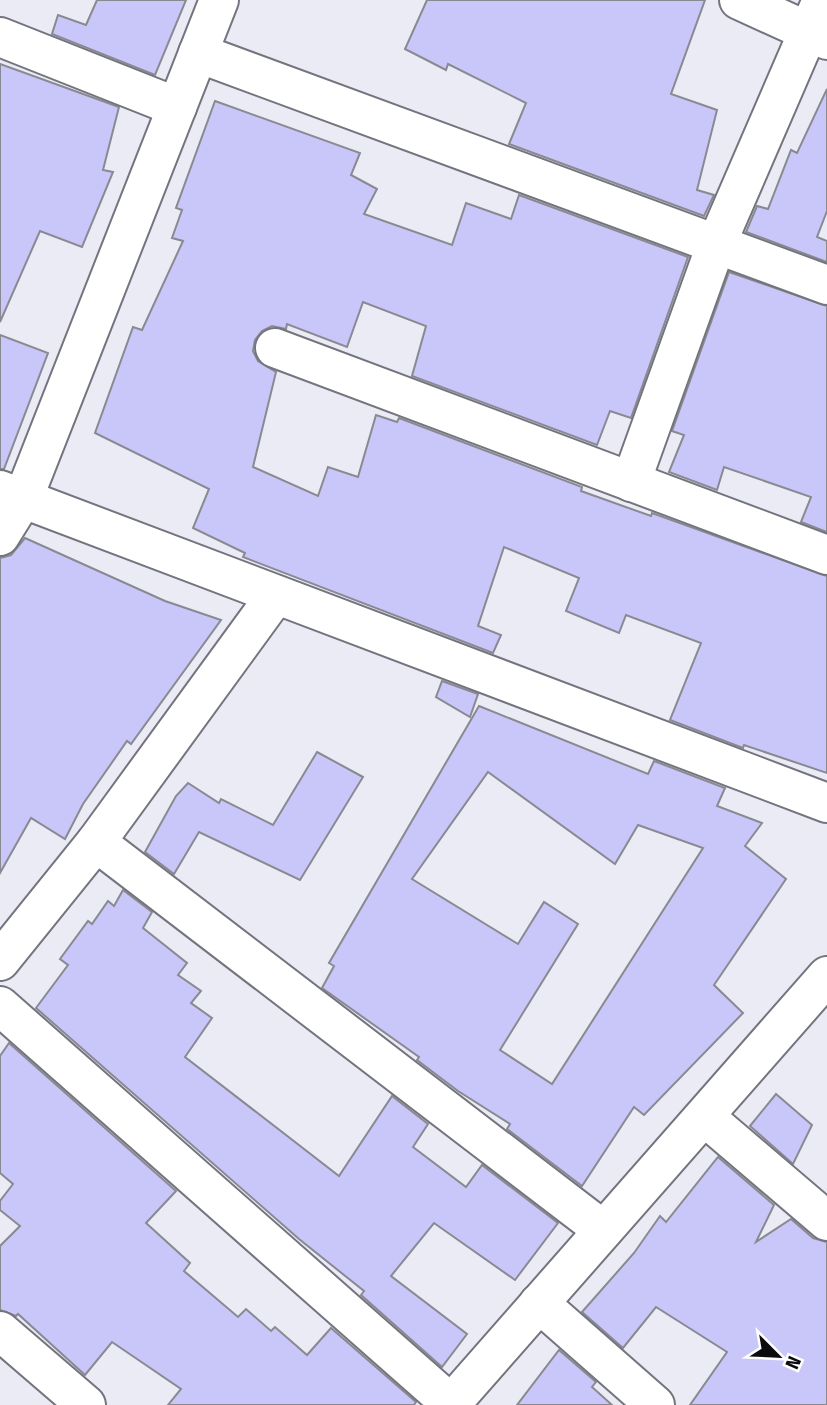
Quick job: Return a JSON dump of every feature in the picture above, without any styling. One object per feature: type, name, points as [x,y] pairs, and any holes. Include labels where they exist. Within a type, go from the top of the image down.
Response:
[{"type":"street","points":[[0,536],[11,494],[177,107],[219,0]]},
{"type":"street","points":[[631,482],[716,245],[819,23],[738,0]]},
{"type":"street","points":[[0,37],[177,107]]},
{"type":"street","points":[[198,53],[827,285]]},
{"type":"street","points":[[275,348],[827,555]]},
{"type":"street","points":[[11,494],[827,803]]},
{"type":"street","points":[[0,961],[96,842],[276,595]]},
{"type":"street","points":[[96,842],[603,1230]]},
{"type":"street","points":[[0,1006],[450,1404],[827,975]]},
{"type":"street","points":[[705,1117],[827,1221]]},
{"type":"street","points":[[539,1303],[655,1405]]},
{"type":"street","points":[[0,1331],[74,1402]]},
{"type":"building","points":[[97,0],[186,0],[155,75],[52,34],[58,15],[86,25]]},
{"type":"building","points":[[427,0],[705,0],[671,94],[717,110],[697,190],[714,195],[704,216],[509,144],[526,103],[448,64],[446,70],[405,49]]},
{"type":"building","points":[[0,64],[119,107],[103,170],[113,172],[82,247],[40,231],[0,322]]},
{"type":"building","points":[[827,89],[827,211],[817,237],[827,241],[827,262],[746,232],[757,206],[768,209],[791,150],[797,153]]},
{"type":"building","points":[[215,101],[360,153],[351,175],[377,189],[364,214],[452,245],[466,203],[511,219],[519,195],[688,257],[631,418],[610,411],[597,445],[412,376],[426,326],[363,302],[347,347],[287,324],[286,329],[272,326],[262,331],[255,340],[253,351],[258,361],[276,372],[253,467],[318,496],[328,467],[358,477],[376,415],[397,422],[399,418],[582,487],[581,491],[651,516],[652,513],[827,576],[827,773],[744,745],[743,748],[670,720],[701,643],[626,615],[619,633],[566,611],[579,578],[504,547],[478,626],[501,635],[493,653],[243,557],[245,553],[193,528],[209,489],[95,433],[133,327],[142,330],[183,241],[172,238],[182,210],[176,208]]},
{"type":"building","points":[[729,272],[827,306],[827,532],[801,522],[811,497],[724,467],[717,490],[669,472],[684,435],[672,431]]},
{"type":"building","points":[[0,335],[48,353],[4,469],[0,469]]},
{"type":"building","points":[[25,538],[165,601],[221,620],[131,744],[127,741],[83,804],[65,839],[31,818],[0,873],[0,558],[11,555]]},
{"type":"building","points":[[442,681],[478,694],[470,717],[436,697]]},
{"type":"building","points":[[479,706],[648,774],[654,761],[725,788],[717,806],[762,823],[745,846],[786,879],[714,985],[743,1013],[644,1115],[634,1107],[582,1186],[507,1129],[510,1124],[458,1091],[417,1060],[419,1057],[322,988],[334,966],[329,963]],"holes":[[[488,772],[615,864],[638,825],[703,848],[552,1084],[500,1050],[578,924],[544,902],[518,944],[412,879]]]},
{"type":"building","points":[[317,752],[363,777],[300,880],[199,832],[174,874],[145,852],[176,796],[188,783],[219,803],[221,799],[273,825]]},
{"type":"building","points":[[123,890],[152,912],[143,928],[187,963],[178,975],[201,991],[191,1003],[212,1018],[185,1057],[339,1176],[392,1096],[428,1124],[413,1147],[466,1187],[482,1165],[558,1223],[515,1280],[434,1223],[391,1276],[467,1334],[442,1367],[361,1295],[364,1291],[299,1239],[36,1008],[68,965],[60,959],[88,921],[92,924],[108,901],[114,906]]},
{"type":"building","points":[[9,1043],[176,1191],[146,1223],[190,1263],[184,1271],[238,1317],[246,1309],[271,1331],[275,1327],[307,1355],[331,1328],[416,1402],[414,1405],[168,1405],[181,1389],[112,1342],[85,1375],[18,1314],[16,1316],[0,1310],[0,1246],[20,1226],[0,1210],[0,1201],[13,1184],[0,1173],[0,1056]]},
{"type":"building","points":[[776,1094],[812,1125],[793,1164],[750,1126]]},
{"type":"building","points":[[718,1157],[774,1205],[756,1242],[791,1219],[813,1238],[827,1242],[827,1405],[690,1405],[727,1352],[656,1307],[623,1348],[582,1312],[634,1253],[660,1216],[666,1222]]},
{"type":"building","points":[[559,1350],[596,1382],[592,1387],[612,1405],[517,1405]]}]
